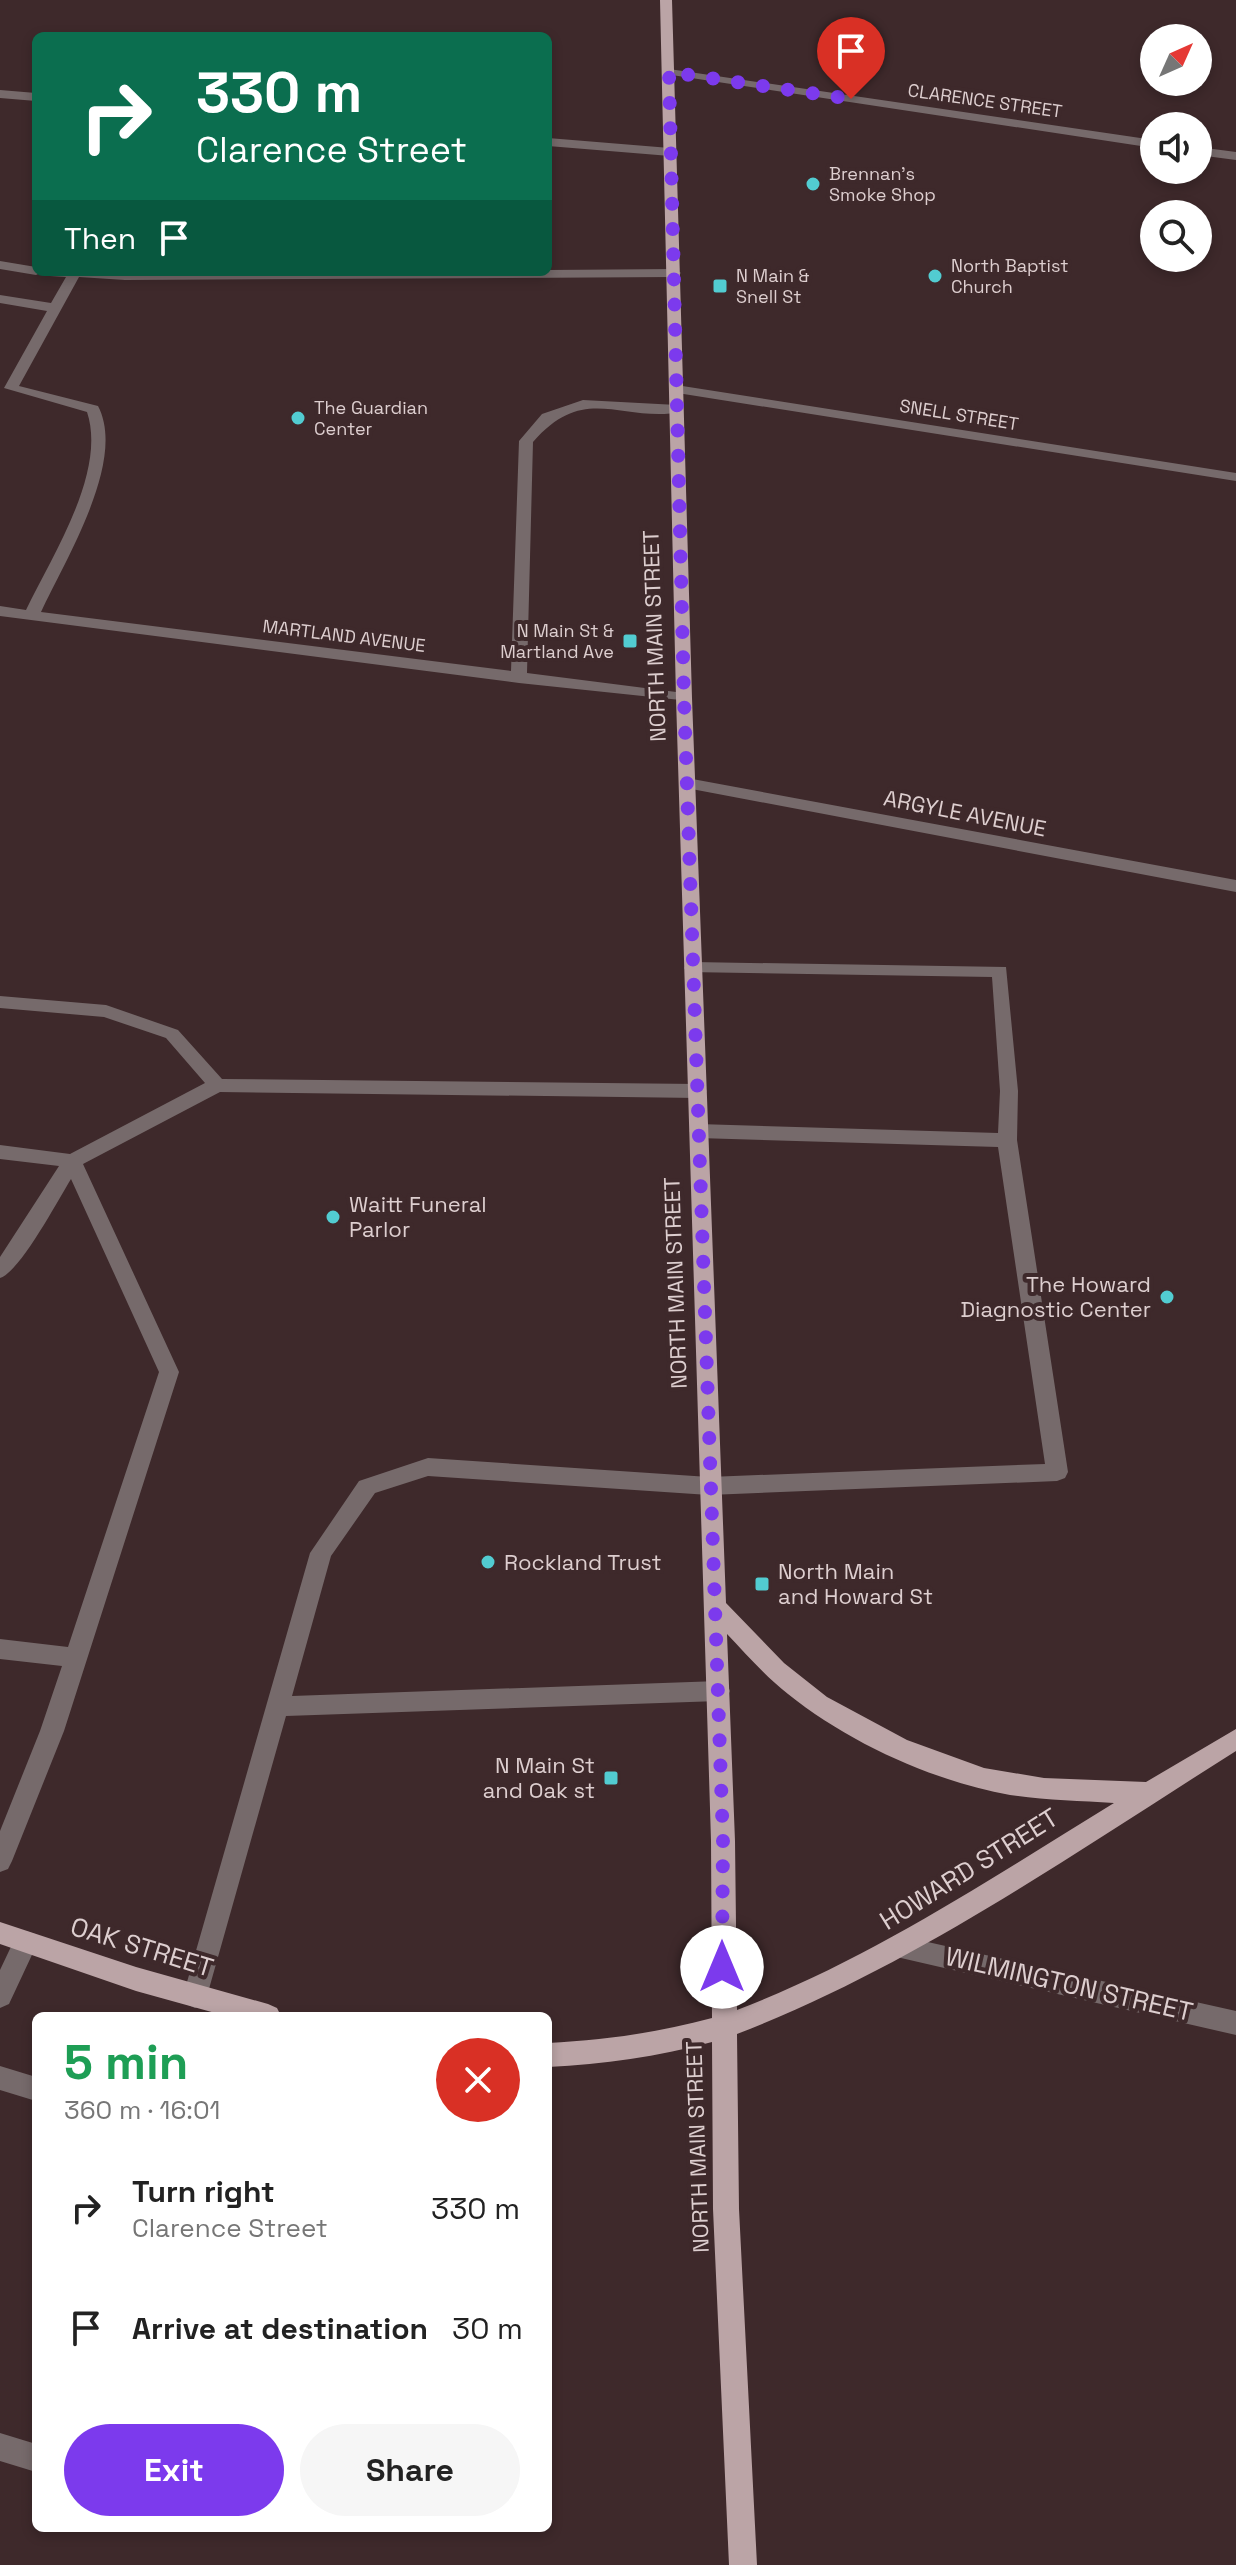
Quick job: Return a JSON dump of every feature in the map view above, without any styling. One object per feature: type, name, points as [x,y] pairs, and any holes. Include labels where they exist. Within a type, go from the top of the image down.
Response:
[{"type":"main road","name":"NORTH MAIN STREET","points":[[666,0],[684,698],[709,1486],[719,1691],[726,2209],[743,2565]]},
{"type":"main road","points":[[715,1607],[796,1688],[838,1717],[937,1762],[1006,1784],[1072,1791],[1150,1793]]},
{"type":"main road","name":"HOWARD STREET","points":[[722,2030],[815,1992],[901,1947],[1236,1739]]},
{"type":"main road","name":"OAK STREET","points":[[0,1933],[253,2012]]},
{"type":"main road","points":[[552,2055],[649,2047],[722,2030]]},
{"type":"street","name":"CLARENCE STREET","points":[[669,72],[1140,142]]},
{"type":"street","points":[[0,94],[32,97]]},
{"type":"street","points":[[552,142],[670,152]]},
{"type":"street","points":[[1212,153],[1236,156]]},
{"type":"street","points":[[0,265],[32,270]]},
{"type":"street","points":[[552,274],[675,273]]},
{"type":"street","points":[[31,616],[90,491],[100,430],[93,409],[11,388],[73,276]]},
{"type":"street","points":[[0,299],[55,308]]},
{"type":"street","name":"SNELL STREET","points":[[676,389],[1236,477]]},
{"type":"street","points":[[519,678],[526,441],[547,417],[583,404],[677,409]]},
{"type":"street","name":"MARTLAND AVENUE","points":[[0,611],[684,698]]},
{"type":"street","name":"ARGYLE AVENUE","points":[[687,783],[1236,886]]},
{"type":"street","points":[[195,1996],[321,1553],[367,1487],[428,1467],[709,1486],[1057,1472],[1007,1140],[1009,1091],[1000,971],[693,968]]},
{"type":"street","points":[[0,1002],[106,1011],[172,1034],[217,1085]]},
{"type":"street","points":[[0,1271],[21,1244],[72,1161],[217,1085],[698,1091]]},
{"type":"street","points":[[698,1131],[1007,1140]]},
{"type":"street","points":[[0,1152],[72,1161]]},
{"type":"street","points":[[0,1861],[52,1731],[169,1372],[72,1161]]},
{"type":"street","points":[[0,1649],[76,1658]]},
{"type":"street","points":[[277,1706],[719,1691]]},
{"type":"street","points":[[0,1996],[26,1942]]},
{"type":"street","name":"WILMINGTON STREET","points":[[901,1947],[1236,2023]]},
{"type":"street","points":[[0,2078],[32,2088]]},
{"type":"street","points":[[0,2447],[32,2457]]},
{"type":"place","name":"Brennan's Smoke Shop","points":[[813,184]]},
{"type":"place","name":"North Baptist Church","points":[[935,276]]},
{"type":"place","name":"N Main & Snell St","points":[[720,286]]},
{"type":"place","name":"The Guardian Center","points":[[298,418]]},
{"type":"place","name":"N Main St & Martland Ave","points":[[630,641]]},
{"type":"place","name":"Waitt Funeral Parlor","points":[[333,1217]]},
{"type":"place","name":"The Howard Diagnostic Center","points":[[1167,1297]]},
{"type":"place","name":"Rockland Trust","points":[[488,1562]]},
{"type":"place","name":"North Main and Howard St","points":[[762,1584]]},
{"type":"place","name":"N Main St and Oak st","points":[[611,1778]]},
{"type":"route","points":[[722,1967],[723,1841],[684,698],[669,72],[851,99]]}]
